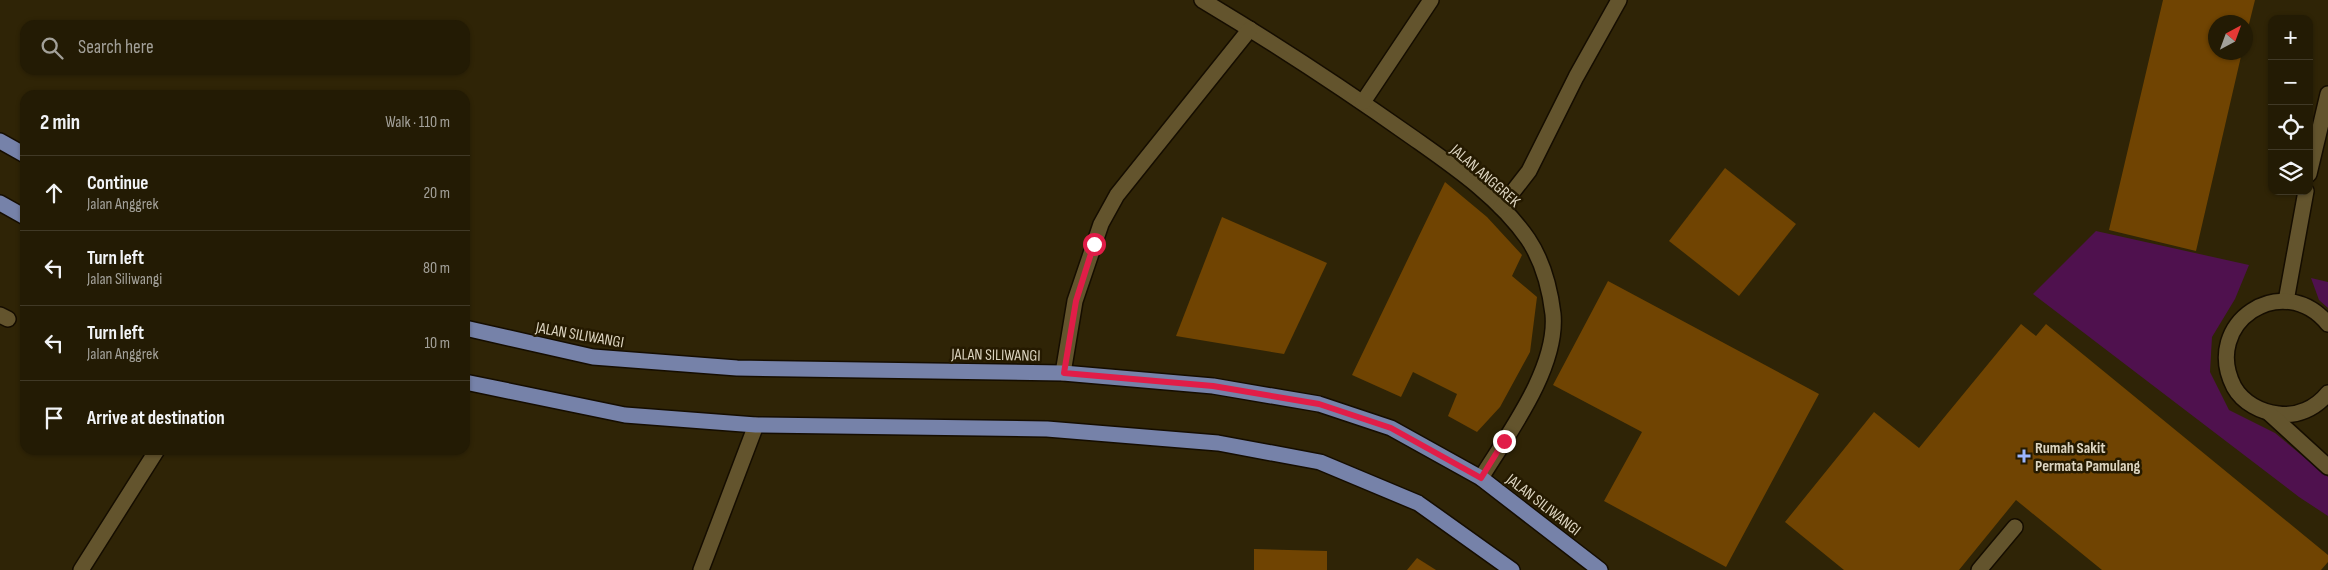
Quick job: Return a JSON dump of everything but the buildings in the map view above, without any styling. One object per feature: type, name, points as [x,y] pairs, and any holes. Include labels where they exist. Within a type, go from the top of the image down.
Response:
[{"type":"main road","points":[[0,141],[20,152]]},
{"type":"main road","points":[[0,203],[20,214]]},
{"type":"main road","name":"JALAN SILIWANGI","points":[[470,329],[593,357],[718,367],[1064,373],[1213,386],[1319,404],[1391,428],[1481,478],[1600,570]]},
{"type":"main road","points":[[470,383],[625,415],[756,426],[1047,429],[1218,443],[1320,462],[1418,503],[1512,570]]},
{"type":"street","name":"JALAN ANGGREK","points":[[1202,0],[1363,102],[1444,160],[1502,207],[1528,240],[1543,269],[1553,315],[1549,354],[1533,393],[1481,478]]},
{"type":"street","points":[[1363,102],[1431,0]]},
{"type":"street","points":[[1502,207],[1530,170],[1576,77],[1619,0]]},
{"type":"street","points":[[1064,373],[1076,301],[1102,224],[1117,195],[1250,29]]},
{"type":"street","points":[[2313,157],[2328,94]]},
{"type":"street","points":[[2286,301],[2305,195]]},
{"type":"street","points":[[2328,324],[2320,315],[2304,305],[2286,301],[2268,303],[2251,310],[2238,323],[2229,339],[2226,358],[2229,376],[2238,393],[2251,406],[2269,413],[2288,416],[2306,411],[2322,400],[2328,393]]},
{"type":"street","points":[[2269,413],[2328,466]]},
{"type":"street","points":[[701,570],[756,426]]},
{"type":"street","points":[[81,570],[155,455]]},
{"type":"street","points":[[1979,570],[2015,527]]},
{"type":"shaded area","points":[[2096,231],[2249,265],[2235,299],[2212,337],[2210,372],[2229,410],[2275,433],[2328,477],[2328,516],[2299,497],[2033,294]]},
{"type":"shaded area","points":[[2311,278],[2328,282],[2328,308],[2319,300]]},
{"type":"place","name":"Rumah Sakit Permata Pamulang","points":[[2024,456]]},
{"type":"route","points":[[1094,244],[1076,301],[1064,373],[1213,386],[1319,404],[1391,428],[1481,478],[1504,441]]}]
